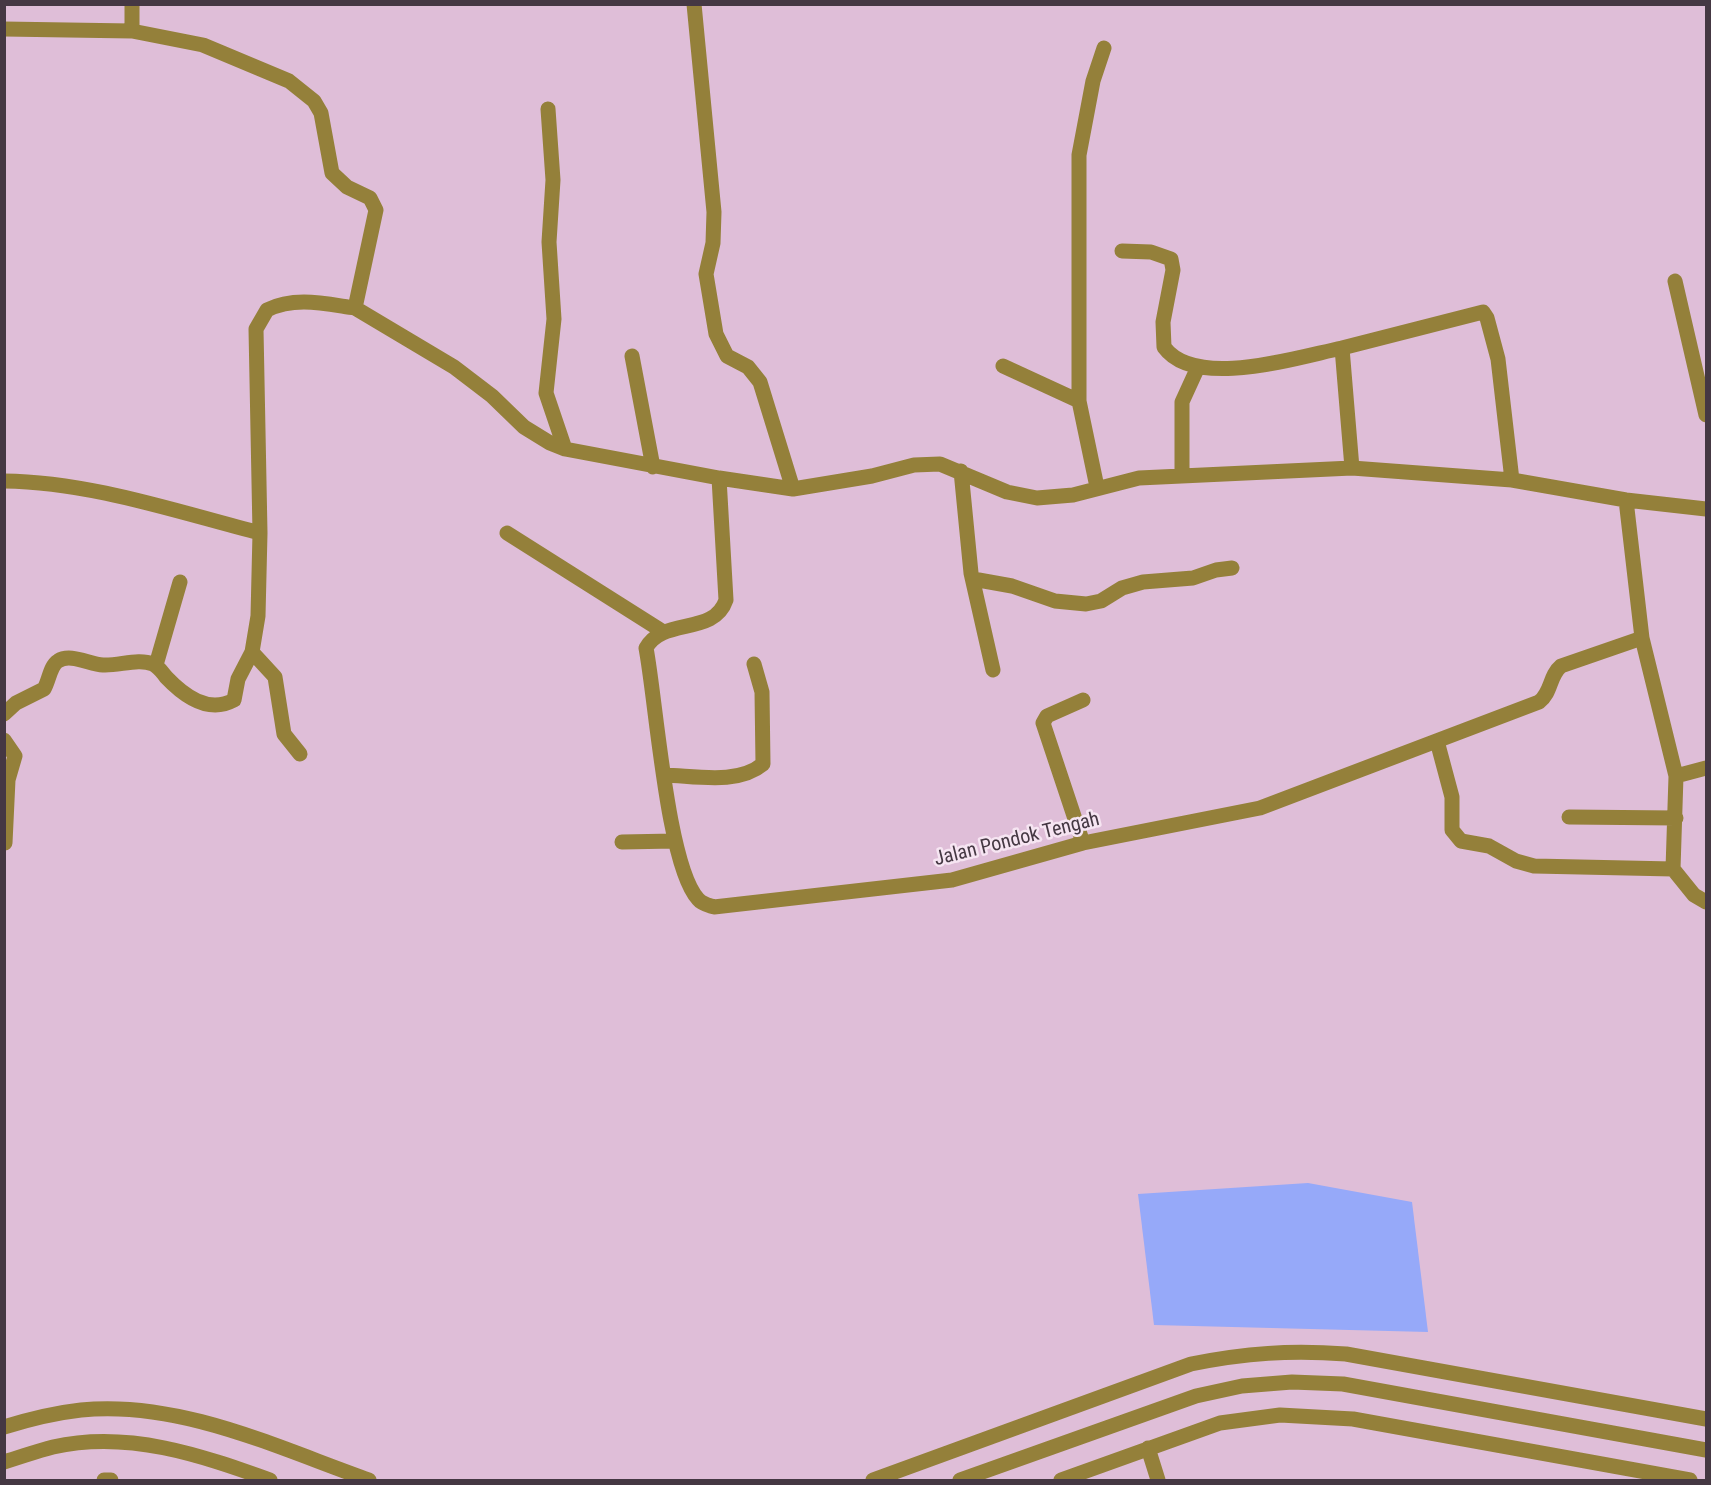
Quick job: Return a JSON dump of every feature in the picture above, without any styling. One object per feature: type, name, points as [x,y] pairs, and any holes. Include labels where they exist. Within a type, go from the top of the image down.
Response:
[{"type":"street","points":[[132,4],[132,31]]},
{"type":"street","points":[[694,4],[714,212],[713,243],[706,274],[716,334],[727,356],[748,367],[760,382],[793,489]]},
{"type":"street","points":[[4,28],[132,31],[203,45],[249,62],[289,81],[314,101],[325,126],[326,153],[332,173],[347,188],[370,198],[375,210],[355,308]]},
{"type":"street","points":[[1098,487],[1079,401],[1079,155],[1093,81],[1104,48]]},
{"type":"street","points":[[548,109],[553,180],[549,242],[554,319],[546,393],[565,449]]},
{"type":"street","points":[[1122,251],[1151,252],[1171,259],[1173,270],[1163,322],[1164,347],[1167,352],[1198,367],[1232,369],[1342,348],[1483,312],[1487,318],[1498,359],[1512,480]]},
{"type":"street","points":[[1675,281],[1707,415]]},
{"type":"street","points":[[4,714],[15,703],[44,690],[53,666],[60,659],[69,658],[105,665],[145,662],[156,665],[196,702],[211,706],[234,700],[238,679],[252,652],[258,616],[260,533],[254,341],[260,318],[267,310],[288,303],[304,302],[355,308],[454,367],[478,384],[537,437],[565,449],[653,467],[793,489],[872,476],[914,465],[940,464],[1022,497],[1055,498],[1139,478],[1352,468],[1512,480],[1626,500],[1707,509]]},
{"type":"street","points":[[1342,348],[1352,468]]},
{"type":"street","points":[[632,356],[653,467]]},
{"type":"street","points":[[1003,366],[1079,401]]},
{"type":"street","points":[[1182,476],[1182,402],[1198,367]]},
{"type":"street","points":[[961,471],[973,579],[993,670]]},
{"type":"street","points":[[507,533],[662,631],[711,619],[723,611],[726,600],[719,478]]},
{"type":"street","points":[[4,481],[58,485],[99,493],[260,533]]},
{"type":"street","points":[[1626,500],[1642,638],[1676,776],[1673,869],[1694,895],[1707,902]]},
{"type":"street","points":[[973,579],[1012,586],[1055,601],[1086,604],[1101,602],[1122,588],[1143,582],[1192,578],[1216,570],[1232,568]]},
{"type":"street","points":[[156,665],[180,582]]},
{"type":"street","name":"Jalan Pondok Tengah","points":[[662,631],[652,637],[646,648],[674,841],[692,890],[705,904],[714,907],[952,880],[1083,843],[1260,808],[1539,702],[1550,691],[1554,675],[1561,666],[1642,638]]},
{"type":"street","points":[[252,652],[275,677],[284,734],[300,754]]},
{"type":"street","points":[[665,775],[728,777],[756,770],[763,764],[762,692],[754,664]]},
{"type":"street","points":[[1083,700],[1047,716],[1043,723],[1083,843]]},
{"type":"street","points":[[4,740],[15,756],[8,780],[5,843]]},
{"type":"street","points":[[1437,741],[1452,797],[1452,830],[1461,841],[1489,846],[1516,861],[1534,866],[1673,869]]},
{"type":"street","points":[[1676,776],[1707,768]]},
{"type":"street","points":[[1569,817],[1676,818]]},
{"type":"street","points":[[622,842],[674,841]]},
{"type":"street","points":[[873,1480],[1191,1364],[1241,1354],[1292,1350],[1346,1354],[1707,1419]]},
{"type":"street","points":[[960,1480],[1196,1395],[1242,1386],[1292,1382],[1344,1384],[1707,1450]]},
{"type":"street","points":[[4,1427],[45,1415],[83,1410],[147,1411],[204,1422],[369,1480]]},
{"type":"street","points":[[1062,1480],[1220,1423],[1280,1415],[1353,1419],[1690,1480]]},
{"type":"street","points":[[4,1462],[54,1447],[84,1442],[147,1444],[207,1457],[270,1480]]},
{"type":"street","points":[[1148,1448],[1158,1480]]},
{"type":"street","points":[[104,1480],[111,1480]]},
{"type":"shaded area","points":[[1308,1183],[1412,1202],[1428,1332],[1154,1325],[1138,1194]]}]
